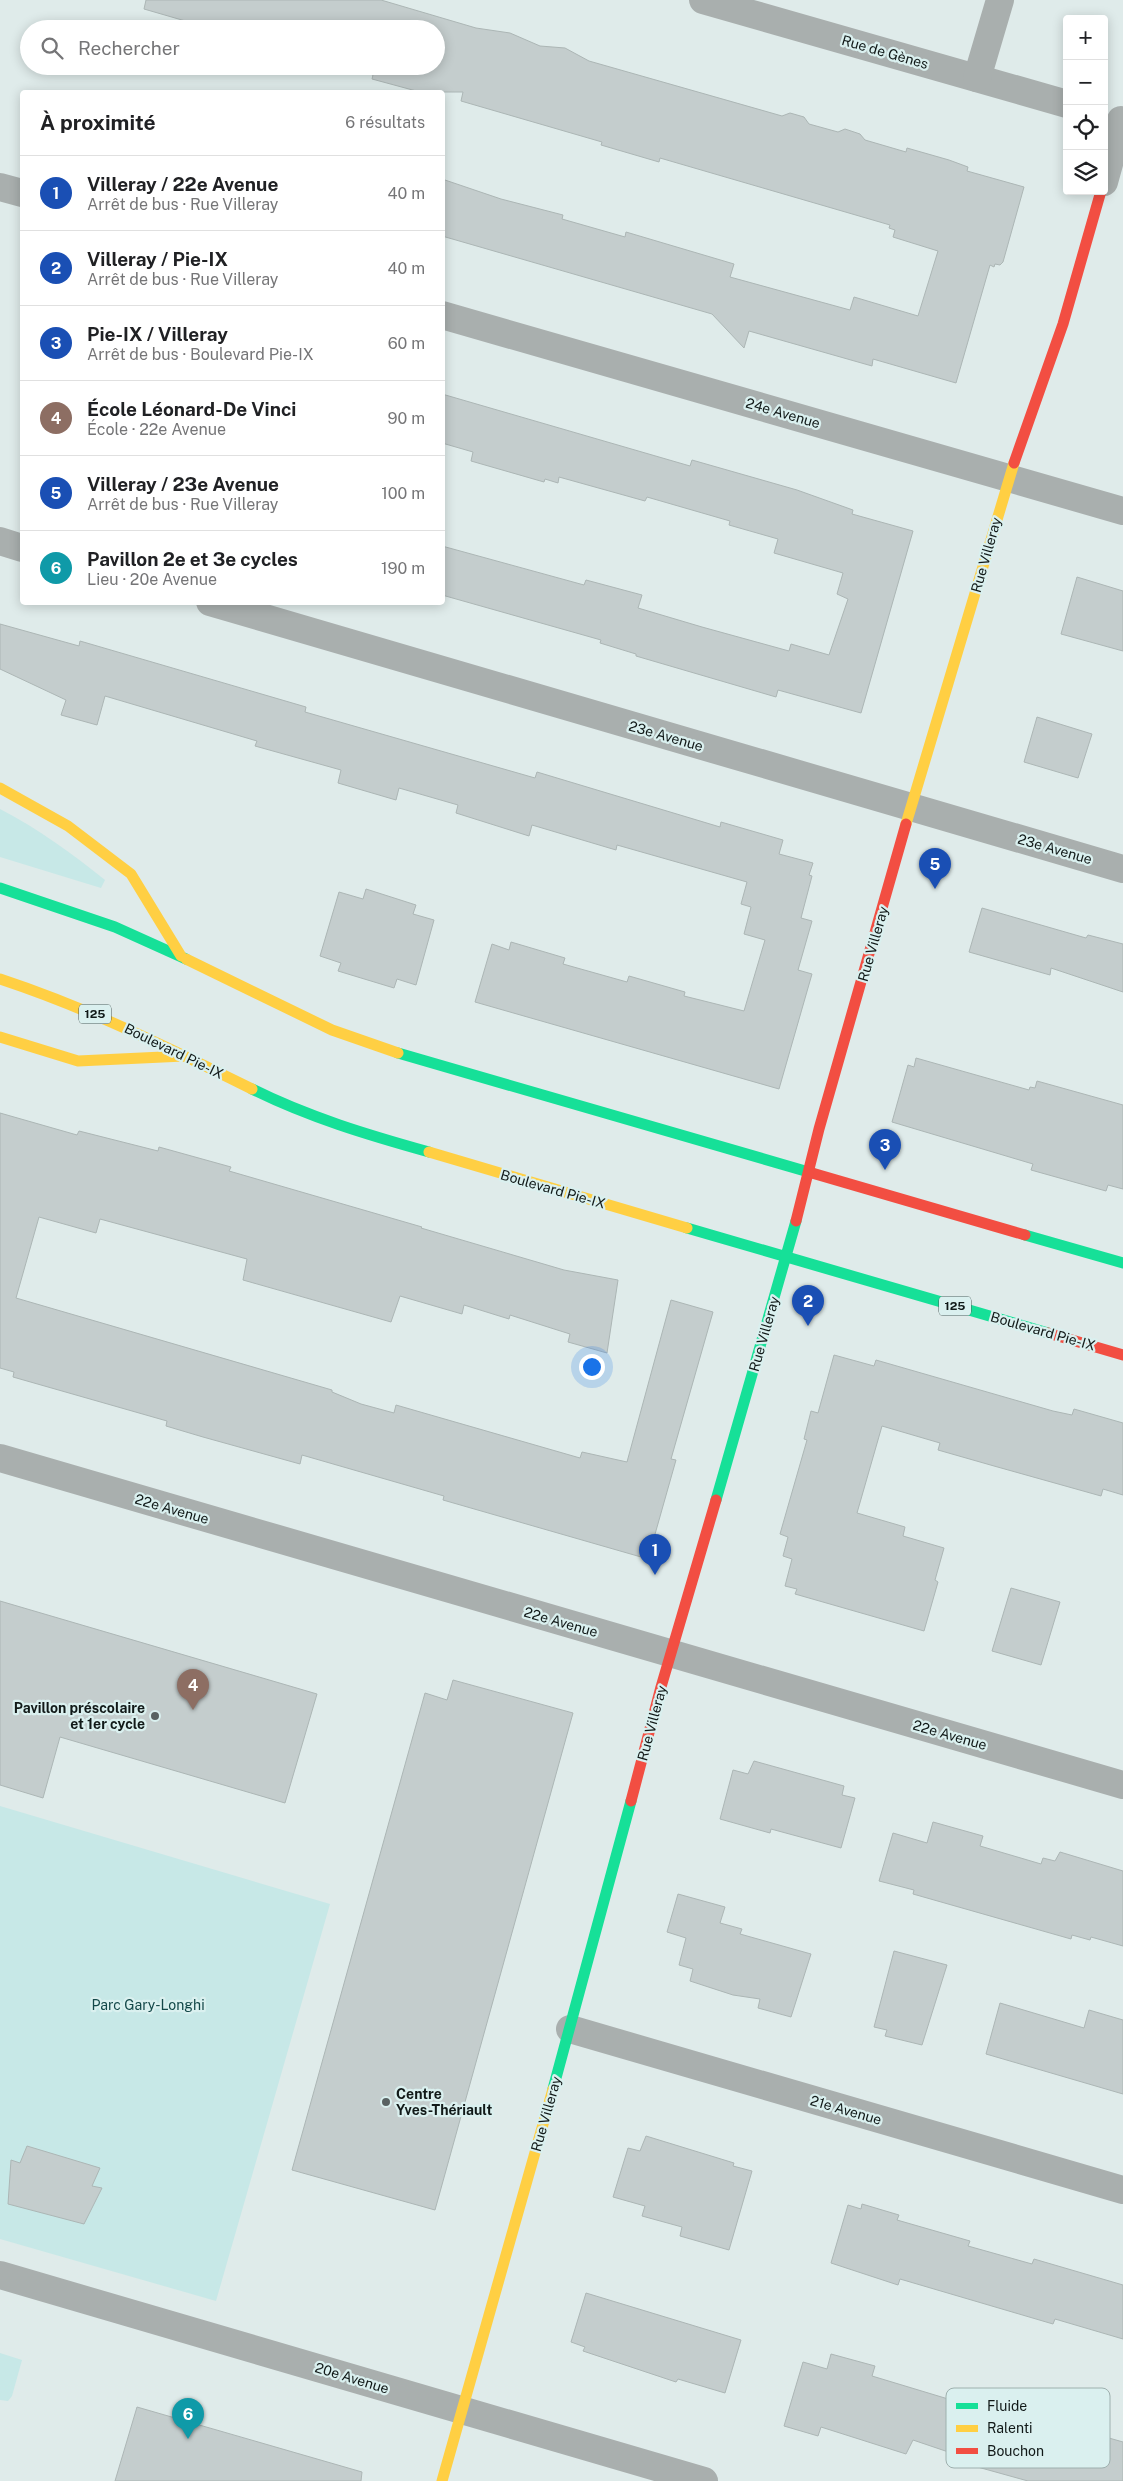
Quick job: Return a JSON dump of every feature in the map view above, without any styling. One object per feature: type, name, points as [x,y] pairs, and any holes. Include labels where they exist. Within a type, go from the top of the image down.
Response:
[{"type":"main road","name":"Rue Villeray","points":[[442,2481],[570,2029],[671,1655],[787,1257],[808,1172],[912,808],[1008,478],[1063,324],[1101,195]]},
{"type":"main road","points":[[0,788],[68,826],[131,874],[181,956]]},
{"type":"main road","points":[[0,888],[84,915],[181,956],[300,1016],[368,1043],[428,1063],[1123,1263]]},
{"type":"main road","name":"Boulevard Pie-IX","points":[[0,979],[81,1008],[188,1055],[214,1072],[282,1104],[349,1129],[1123,1355]]},
{"type":"main road","points":[[0,1037],[78,1061],[188,1055]]},
{"type":"street","name":"Rue de Gènes","points":[[702,0],[1063,103]]},
{"type":"street","points":[[977,78],[1000,0]]},
{"type":"street","points":[[1108,161],[1116,119]]},
{"type":"street","points":[[0,187],[20,192]]},
{"type":"street","name":"24e Avenue","points":[[445,315],[1123,511]]},
{"type":"street","points":[[0,541],[20,547]]},
{"type":"street","name":"23e Avenue","points":[[220,605],[1123,869]]},
{"type":"street","name":"22e Avenue","points":[[0,1458],[671,1655],[1123,1784]]},
{"type":"street","name":"21e Avenue","points":[[570,2029],[1123,2190]]},
{"type":"street","name":"20e Avenue","points":[[0,2274],[704,2481]]},
{"type":"green space","points":[[0,809],[41,833],[105,880],[101,888],[0,857]]},
{"type":"green space","name":"Parc Gary-Longhi","points":[[0,1806],[330,1904],[216,2301],[0,2239]]},
{"type":"green space","points":[[0,2353],[22,2360],[12,2396],[8,2401],[0,2400]]},
{"type":"building","points":[[146,0],[381,0],[476,28],[510,33],[540,46],[565,48],[589,61],[782,116],[790,113],[804,117],[809,124],[838,132],[845,129],[860,134],[865,140],[906,152],[907,148],[949,160],[968,167],[967,171],[1024,187],[1003,262],[1000,265],[995,264],[994,267],[990,265],[956,383],[873,359],[872,366],[749,331],[744,348],[712,314],[445,237],[445,180],[501,199],[563,215],[562,219],[625,237],[626,232],[734,264],[730,277],[850,310],[854,297],[918,316],[938,251],[893,237],[895,230],[889,228],[890,225],[660,158],[659,162],[601,145],[602,142],[461,101],[463,92],[413,90],[372,79],[373,75],[445,75],[445,20],[182,20],[144,9]]},
{"type":"building","points":[[445,395],[690,466],[692,460],[797,490],[853,510],[852,514],[913,531],[861,713],[778,690],[776,697],[636,656],[636,654],[600,643],[601,640],[445,596],[445,547],[584,585],[586,580],[642,595],[638,608],[702,627],[789,651],[791,644],[829,655],[848,599],[837,594],[843,573],[774,553],[778,539],[729,525],[730,521],[647,497],[645,501],[559,477],[558,483],[545,479],[544,482],[471,461],[473,452],[445,444]]},
{"type":"building","points":[[1077,577],[1123,591],[1123,651],[1061,634]]},
{"type":"building","points":[[0,624],[79,646],[80,641],[306,707],[305,712],[535,778],[537,772],[720,827],[721,822],[783,840],[779,854],[813,863],[809,875],[812,876],[801,918],[812,921],[798,970],[812,974],[779,1089],[475,1002],[492,944],[509,950],[511,942],[565,958],[563,964],[627,982],[629,976],[685,992],[684,996],[744,1011],[765,940],[744,934],[751,907],[741,904],[747,882],[617,845],[616,850],[532,825],[529,836],[456,813],[458,805],[399,788],[396,800],[338,783],[341,770],[255,746],[257,741],[105,696],[97,725],[61,715],[66,700],[0,669]]},
{"type":"building","points":[[1037,717],[1092,734],[1078,778],[1024,762]]},
{"type":"building","points":[[366,889],[416,905],[413,914],[434,920],[416,985],[397,979],[394,988],[338,971],[341,963],[320,956],[339,892],[363,899]]},
{"type":"building","points":[[982,908],[1086,938],[1088,935],[1123,944],[1123,992],[1051,968],[1050,975],[969,952]]},
{"type":"building","points":[[916,1058],[1029,1090],[1030,1087],[1035,1088],[1037,1081],[1123,1105],[1123,1189],[1108,1185],[1106,1191],[1031,1170],[1033,1164],[892,1122],[908,1065],[914,1067]]},
{"type":"building","points":[[0,1113],[77,1135],[79,1131],[158,1151],[159,1147],[231,1167],[229,1171],[564,1270],[618,1280],[607,1353],[568,1342],[570,1334],[510,1315],[509,1319],[464,1305],[462,1314],[400,1296],[391,1322],[243,1280],[247,1259],[100,1219],[96,1233],[39,1217],[16,1298],[332,1390],[332,1392],[361,1404],[394,1413],[396,1405],[580,1458],[582,1452],[627,1462],[671,1300],[713,1312],[671,1459],[676,1460],[648,1559],[443,1500],[444,1496],[302,1455],[300,1464],[203,1437],[166,1426],[167,1421],[13,1377],[14,1372],[0,1368]]},
{"type":"building","points":[[834,1355],[874,1366],[876,1360],[1053,1411],[1072,1415],[1074,1409],[1123,1423],[1123,1495],[1103,1489],[1101,1496],[938,1450],[940,1443],[882,1426],[857,1513],[905,1527],[903,1536],[944,1548],[935,1580],[938,1582],[924,1631],[795,1594],[797,1589],[785,1586],[792,1559],[783,1556],[788,1537],[780,1534],[807,1440],[804,1439],[811,1411],[818,1413]]},
{"type":"building","points":[[1011,1588],[1060,1602],[1041,1665],[992,1651]]},
{"type":"building","name":"Pavillon préscolaire et 1er cycle","points":[[0,1601],[317,1694],[285,1803],[60,1737],[43,1798],[0,1785]]},
{"type":"building","points":[[453,1680],[573,1713],[435,2210],[292,2170],[425,1693],[447,1700]]},
{"type":"building","points":[[754,1761],[844,1786],[842,1795],[855,1798],[841,1848],[771,1829],[770,1833],[720,1819],[733,1770],[748,1774]]},
{"type":"building","points":[[933,1822],[983,1836],[980,1846],[1041,1864],[1043,1858],[1055,1861],[1060,1852],[1123,1871],[1123,1946],[1091,1937],[1090,1940],[1072,1935],[1071,1939],[913,1894],[914,1890],[879,1881],[893,1833],[927,1843]]},
{"type":"building","points":[[678,1894],[725,1907],[720,1923],[742,1929],[740,1934],[811,1954],[791,2017],[758,2008],[760,1999],[733,1995],[690,1981],[693,1969],[679,1965],[686,1938],[667,1932]]},
{"type":"building","points":[[894,1951],[947,1965],[922,2045],[885,2036],[887,2030],[874,2027]]},
{"type":"building","points":[[1000,2003],[1084,2028],[1089,2010],[1123,2020],[1123,2094],[986,2054]]},
{"type":"building","points":[[646,2136],[734,2163],[733,2166],[752,2171],[729,2250],[680,2236],[682,2227],[642,2216],[645,2206],[613,2197],[628,2148],[640,2151]]},
{"type":"building","points":[[27,2146],[100,2168],[92,2186],[102,2188],[84,2224],[8,2204],[11,2160],[20,2163]]},
{"type":"building","points":[[862,2204],[899,2215],[897,2220],[970,2241],[968,2246],[1032,2264],[1034,2259],[1123,2285],[1123,2339],[1055,2319],[1053,2324],[900,2279],[898,2285],[831,2263],[848,2205],[861,2209]]},
{"type":"building","points":[[586,2293],[741,2340],[725,2393],[678,2379],[676,2382],[583,2351],[585,2347],[571,2342]]},
{"type":"building","points":[[831,2354],[875,2366],[872,2376],[946,2398],[946,2451],[913,2440],[906,2454],[821,2427],[818,2436],[784,2426],[803,2362],[827,2369]]},
{"type":"building","points":[[137,2407],[362,2472],[361,2481],[115,2481]]},
{"type":"building","points":[[1110,2438],[1123,2442],[1123,2481],[1028,2481],[981,2468],[1110,2468]]},
{"type":"traffic: fast","points":[[0,888],[115,927],[186,959]]},
{"type":"traffic: fast","points":[[398,1053],[812,1173]]},
{"type":"traffic: fast","points":[[252,1089],[339,1125],[429,1152]]},
{"type":"traffic: fast","points":[[716,1500],[796,1221]]},
{"type":"traffic: fast","points":[[687,1228],[1048,1333]]},
{"type":"traffic: fast","points":[[1025,1235],[1123,1263]]},
{"type":"traffic: fast","points":[[553,2089],[631,1801]]},
{"type":"traffic: slow","points":[[906,824],[1014,463]]},
{"type":"traffic: slow","points":[[0,788],[68,826],[131,874],[181,956]]},
{"type":"traffic: slow","points":[[186,959],[332,1030],[398,1053]]},
{"type":"traffic: slow","points":[[0,979],[97,1016],[252,1089]]},
{"type":"traffic: slow","points":[[0,1037],[78,1061],[184,1056]]},
{"type":"traffic: slow","points":[[429,1152],[687,1228]]},
{"type":"traffic: slow","points":[[442,2481],[553,2089]]},
{"type":"traffic: jam","points":[[1014,463],[1063,324],[1100,195]]},
{"type":"traffic: jam","points":[[796,1221],[819,1129],[906,824]]},
{"type":"traffic: jam","points":[[812,1173],[1025,1235]]},
{"type":"traffic: jam","points":[[1048,1333],[1123,1355]]},
{"type":"traffic: jam","points":[[631,1801],[661,1687],[716,1500]]},
{"type":"place","name":"Villeray / 23e Avenue","points":[[935,889]]},
{"type":"place","name":"Pie-IX / Villeray","points":[[885,1170]]},
{"type":"place","name":"Villeray / Pie-IX","points":[[808,1326]]},
{"type":"place","name":"Villeray / 22e Avenue","points":[[655,1575]]},
{"type":"place","name":"École Léonard-De Vinci","points":[[193,1710]]},
{"type":"place","name":"Pavillon préscolaire et 1er cycle","points":[[155,1716]]},
{"type":"place","name":"Centre Yves-Thériault","points":[[386,2102]]},
{"type":"place","name":"Pavillon 2e et 3e cycles","points":[[188,2439]]}]
